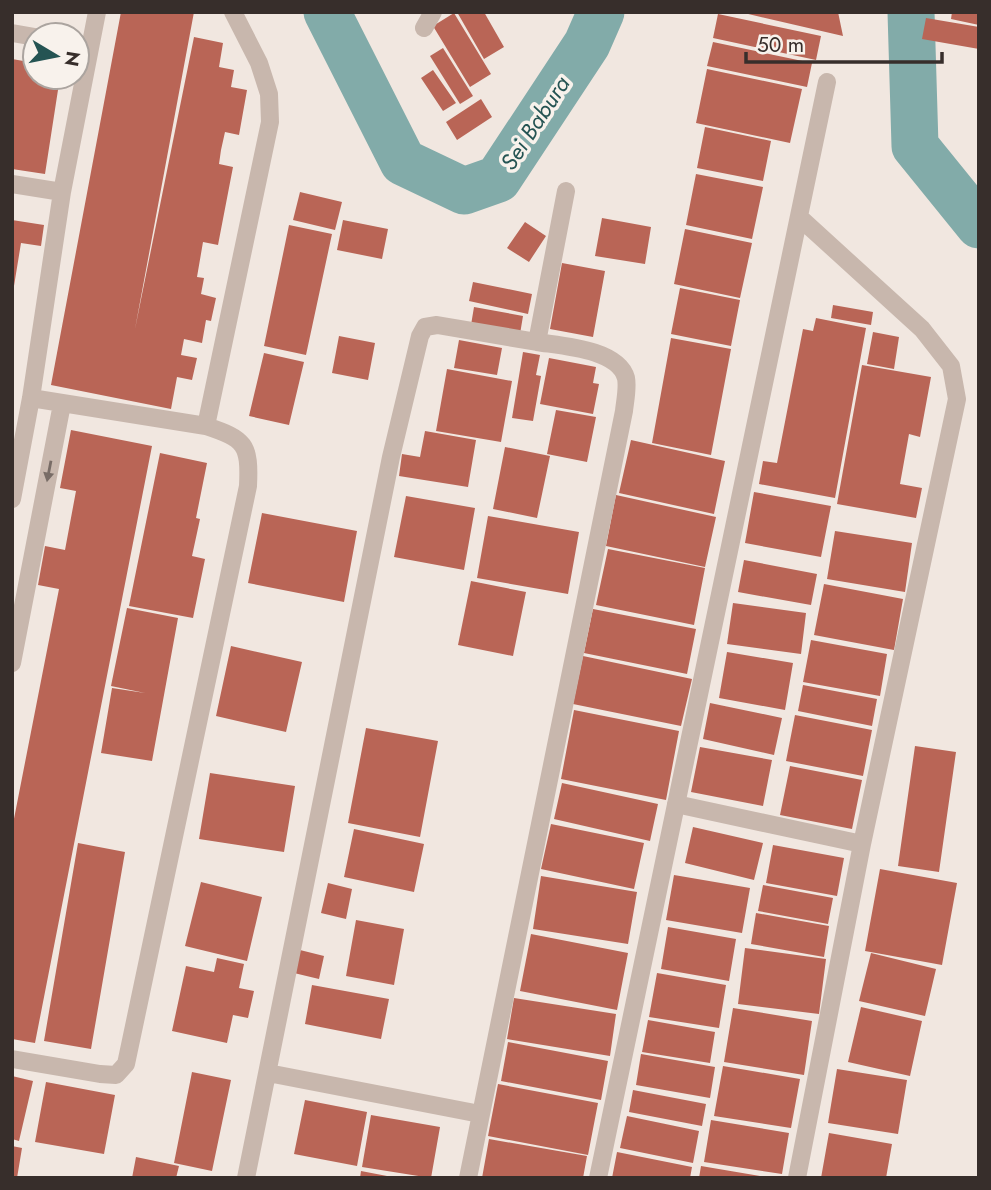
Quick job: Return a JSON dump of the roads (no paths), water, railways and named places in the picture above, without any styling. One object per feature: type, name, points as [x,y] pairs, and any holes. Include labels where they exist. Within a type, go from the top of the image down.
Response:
[{"type":"street","points":[[206,426],[270,122],[269,94],[259,63],[233,12]]},
{"type":"street","points":[[598,1178],[827,82]]},
{"type":"street","points":[[12,499],[31,398],[77,91]]},
{"type":"street","points":[[12,184],[62,192]]},
{"type":"street","points":[[537,342],[566,191]]},
{"type":"street","points":[[797,1178],[862,844],[957,399],[951,366],[922,329],[799,217]]},
{"type":"street","points":[[246,1178],[391,457],[420,336],[425,327],[437,325],[599,354],[613,360],[626,378],[624,411],[468,1178]]},
{"type":"street","points":[[12,1059],[116,1075],[126,1064],[248,486],[249,459],[245,448],[233,435],[206,426],[31,398]]},
{"type":"street","points":[[12,663],[62,404]]},
{"type":"street","points":[[676,804],[862,844]]},
{"type":"street","points":[[268,1073],[480,1114]]},
{"type":"waterway","name":"Sei Babura","points":[[327,12],[403,162],[464,191],[498,179],[587,44],[601,12]]},
{"type":"waterway","name":"Sei Babura","points":[[911,12],[915,146],[979,225]]}]
